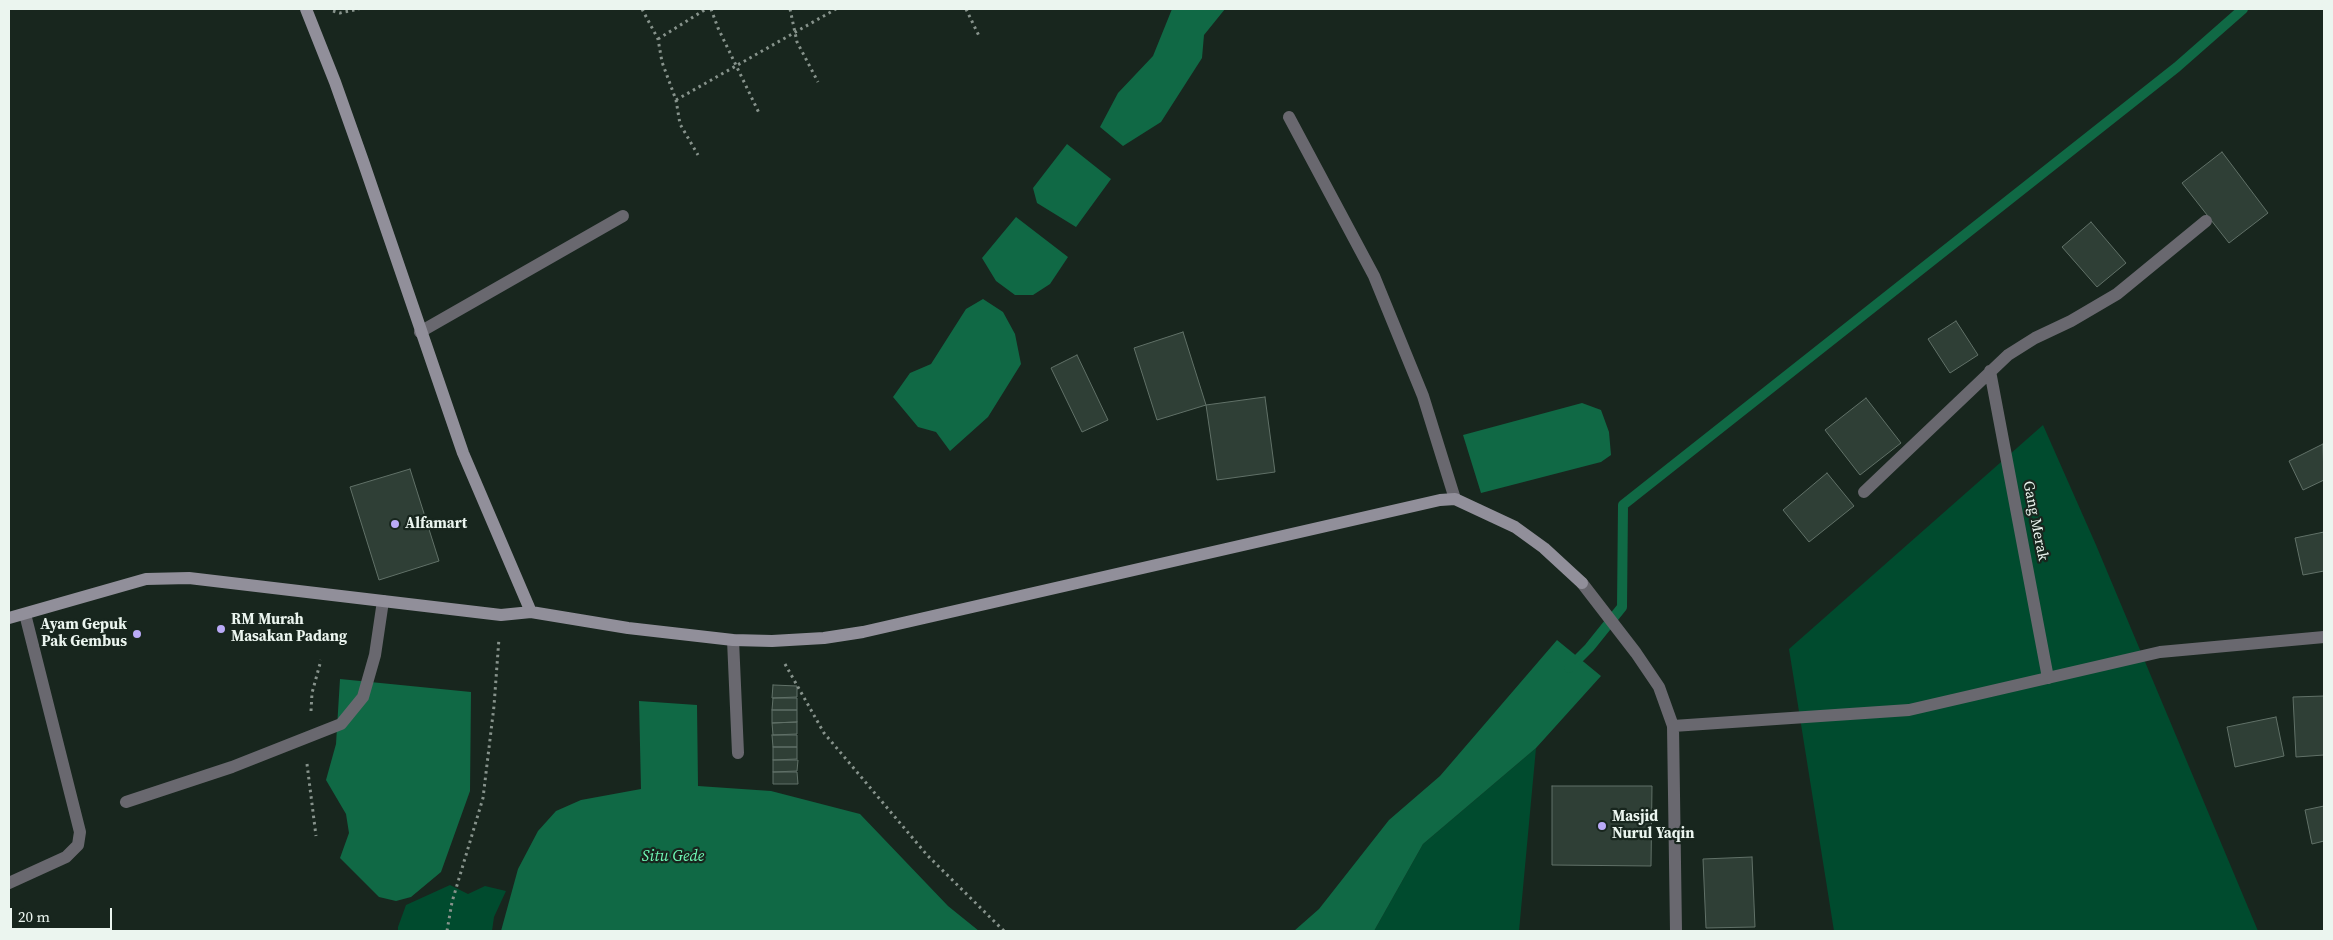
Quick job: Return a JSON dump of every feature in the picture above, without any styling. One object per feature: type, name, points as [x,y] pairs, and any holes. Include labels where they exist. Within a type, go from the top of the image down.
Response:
[{"type":"street","points":[[306,9],[335,82],[463,454],[530,612]]},
{"type":"street","points":[[1290,117],[1374,276],[1423,396],[1455,499]]},
{"type":"street","points":[[420,332],[623,216]]},
{"type":"street","points":[[1864,492],[1990,371],[2035,338],[2071,321],[2117,294],[2206,221]]},
{"type":"street","name":"Gang Merak","points":[[1990,371],[2048,678]]},
{"type":"street","points":[[9,618],[146,579],[189,578],[501,615],[530,612],[628,628],[733,640],[772,641],[863,632],[1391,511],[1440,500],[1455,499],[1515,527],[1544,548],[1582,583],[1636,653],[1659,687],[1674,726],[1676,931]]},
{"type":"street","points":[[126,802],[232,767],[341,724],[362,698],[375,654],[383,601]]},
{"type":"street","points":[[9,883],[66,857],[78,845],[80,832],[25,614]]},
{"type":"street","points":[[1674,726],[1909,710],[2160,652],[2324,637]]},
{"type":"street","points":[[733,640],[738,753]]},
{"type":"path","points":[[330,9],[340,13],[359,9]]},
{"type":"path","points":[[642,9],[658,39],[662,62],[676,100],[680,124],[698,155]]},
{"type":"path","points":[[658,39],[706,9]]},
{"type":"path","points":[[711,9],[718,28],[760,115]]},
{"type":"path","points":[[790,9],[797,42],[818,82]]},
{"type":"path","points":[[676,100],[836,9]]},
{"type":"path","points":[[966,9],[980,38]]},
{"type":"path","points":[[447,931],[452,902],[483,798],[494,706],[501,615]]},
{"type":"path","points":[[772,641],[824,733],[927,855],[1004,931]]},
{"type":"shaded area","points":[[2043,425],[2096,545],[2258,931],[1834,931],[1789,649]]},
{"type":"shaded area","points":[[1536,748],[1519,931],[1374,931],[1423,844]]},
{"type":"shaded area","points":[[450,885],[468,894],[485,886],[506,891],[494,917],[492,931],[398,931],[406,905]]},
{"type":"water","points":[[1172,9],[1225,9],[1204,35],[1202,58],[1161,122],[1123,146],[1100,127],[1118,93],[1153,56]]},
{"type":"water","points":[[1067,144],[1111,179],[1076,227],[1037,203],[1033,188]]},
{"type":"water","points":[[1016,217],[1068,257],[1050,284],[1033,295],[1015,295],[996,281],[982,258]]},
{"type":"water","points":[[983,299],[1003,312],[1015,334],[1021,364],[988,417],[950,451],[936,432],[918,427],[893,397],[910,373],[931,364],[966,309]]},
{"type":"water","points":[[1582,403],[1601,410],[1609,432],[1611,455],[1601,462],[1481,493],[1463,435]]},
{"type":"water","points":[[1557,640],[1601,676],[1536,748],[1423,844],[1374,931],[1294,931],[1319,909],[1389,820],[1440,776]]},
{"type":"water","points":[[340,679],[471,692],[470,791],[441,872],[411,897],[396,901],[379,897],[340,858],[349,833],[346,814],[326,780],[336,744]]},
{"type":"water","name":"Situ Gede","points":[[639,701],[697,705],[698,786],[771,791],[860,814],[948,906],[979,931],[501,931],[518,869],[538,831],[556,811],[581,800],[641,789]]},
{"type":"building","points":[[2222,152],[2268,213],[2229,243],[2182,183]]},
{"type":"building","points":[[2091,222],[2126,263],[2097,287],[2062,247]]},
{"type":"building","points":[[1956,321],[1978,355],[1950,373],[1928,339]]},
{"type":"building","points":[[1183,332],[1206,405],[1157,420],[1134,348]]},
{"type":"building","points":[[1077,355],[1108,420],[1082,432],[1051,368]]},
{"type":"building","points":[[1265,397],[1275,472],[1217,480],[1206,405]]},
{"type":"building","points":[[1866,398],[1901,443],[1860,475],[1825,430]]},
{"type":"building","points":[[2323,444],[2324,480],[2303,490],[2289,461]]},
{"type":"building","name":"Alfamart","points":[[410,469],[439,561],[379,580],[350,487]]},
{"type":"building","points":[[1827,473],[1854,506],[1809,542],[1783,510]]},
{"type":"building","points":[[2324,532],[2324,571],[2303,575],[2295,538]]},
{"type":"building","points":[[773,685],[797,686],[797,697],[772,698]]},
{"type":"building","points":[[2324,696],[2324,755],[2296,757],[2293,697]]},
{"type":"building","points":[[773,698],[797,698],[797,710],[772,710]]},
{"type":"building","points":[[772,710],[797,710],[797,722],[772,723]]},
{"type":"building","points":[[2276,717],[2284,756],[2235,767],[2227,727]]},
{"type":"building","points":[[797,722],[797,734],[773,735],[772,723]]},
{"type":"building","points":[[772,735],[797,735],[797,747],[773,747]]},
{"type":"building","points":[[773,747],[797,747],[797,759],[773,760]]},
{"type":"building","points":[[773,760],[798,760],[797,771],[773,772]]},
{"type":"building","points":[[773,772],[797,772],[798,784],[773,784]]},
{"type":"building","name":"Masjid Nurul Yaqin","points":[[1552,786],[1652,786],[1651,866],[1552,865]]},
{"type":"building","points":[[2324,806],[2324,841],[2312,844],[2305,810]]},
{"type":"building","points":[[1752,857],[1755,927],[1706,928],[1703,859]]},
{"type":"waterway","points":[[1569,668],[1589,648],[1622,607],[1623,505],[2177,67],[2243,9]]},
{"type":"place","name":"Alfamart","points":[[395,524]]},
{"type":"place","name":"RM Murah Masakan Padang","points":[[221,629]]},
{"type":"place","name":"Ayam Gepuk Pak Gembus","points":[[137,634]]},
{"type":"place","name":"Masjid Nurul Yaqin","points":[[1602,826]]}]
